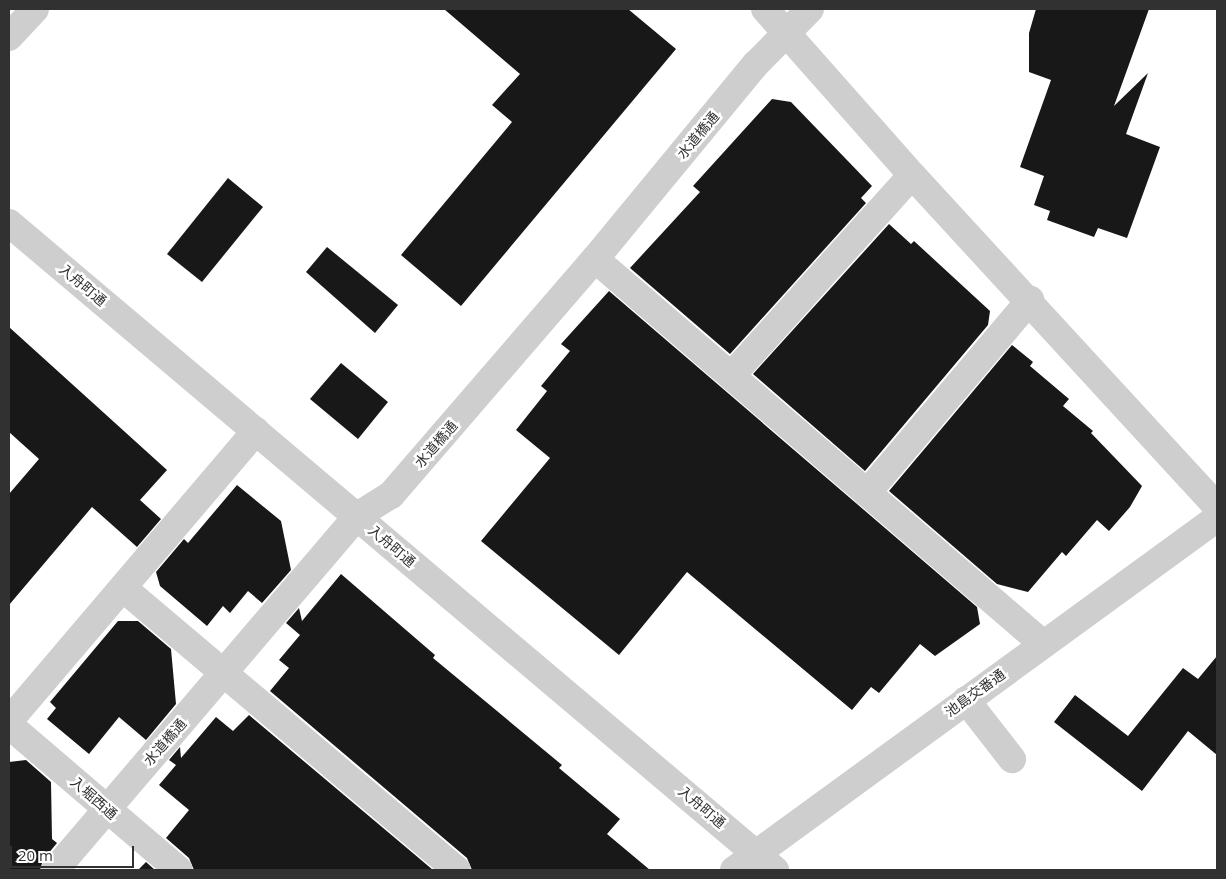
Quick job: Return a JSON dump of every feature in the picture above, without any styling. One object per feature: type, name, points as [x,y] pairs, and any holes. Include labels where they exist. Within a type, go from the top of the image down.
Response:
[{"type":"street","points":[[9,37],[35,9]]},
{"type":"street","points":[[765,9],[912,175],[1030,300],[1217,506]]},
{"type":"street","name":"水道橋通","points":[[55,870],[357,516],[392,495],[595,259],[786,31],[810,9]]},
{"type":"street","points":[[731,376],[912,175]]},
{"type":"street","name":"入舟町通","points":[[9,222],[765,862]]},
{"type":"street","points":[[595,259],[1043,644]]},
{"type":"street","points":[[867,493],[1030,300]]},
{"type":"street","points":[[9,723],[256,431]]},
{"type":"street","name":"池島交番通","points":[[734,870],[765,862],[966,700],[1217,518]]},
{"type":"street","points":[[123,588],[457,870]]},
{"type":"street","points":[[966,700],[1012,760]]},
{"type":"street","name":"入堀西通","points":[[9,723],[179,870]]},
{"type":"building","points":[[444,9],[628,9],[676,49],[461,306],[401,255],[512,122],[492,105],[520,74]]},
{"type":"building","points":[[1036,9],[1149,9],[1114,106],[1148,73],[1126,134],[1160,147],[1127,238],[1098,228],[1094,237],[1047,220],[1050,211],[1034,205],[1044,176],[1020,167],[1051,80],[1029,72],[1029,33]]},
{"type":"building","points":[[772,99],[791,102],[872,186],[861,198],[866,203],[730,354],[630,268],[700,192],[693,186]]},
{"type":"building","points":[[228,178],[263,207],[202,282],[167,254]]},
{"type":"building","points":[[889,224],[911,244],[914,241],[990,311],[988,325],[865,471],[753,374]]},
{"type":"building","points":[[327,247],[398,305],[375,333],[306,272]]},
{"type":"building","points":[[609,291],[977,607],[980,624],[935,656],[920,644],[879,693],[871,687],[852,710],[687,572],[619,655],[481,541],[550,458],[516,430],[547,391],[541,386],[570,351],[561,344]]},
{"type":"building","points":[[9,327],[167,470],[140,500],[161,519],[137,547],[92,507],[9,605],[9,494],[39,459],[9,432]]},
{"type":"building","points":[[1012,345],[1033,362],[1030,366],[1069,399],[1063,406],[1093,431],[1091,433],[1142,486],[1130,507],[1109,531],[1097,520],[1066,556],[1062,552],[1028,592],[997,584],[889,491]]},
{"type":"building","points":[[341,363],[388,402],[358,439],[310,399]]},
{"type":"building","points":[[237,485],[281,521],[291,570],[262,603],[248,591],[230,613],[223,606],[207,626],[160,586],[156,572],[184,539],[188,543]]},
{"type":"building","points":[[341,574],[435,655],[433,658],[562,765],[559,768],[620,819],[607,834],[650,870],[472,870],[467,858],[270,691],[289,668],[279,660],[300,635],[286,623],[299,608],[302,621]]},
{"type":"building","points":[[118,621],[138,621],[171,649],[176,704],[146,740],[119,717],[89,754],[47,719],[56,708],[50,702]]},
{"type":"building","points":[[1217,656],[1217,755],[1188,731],[1142,791],[1054,722],[1075,695],[1128,736],[1183,668],[1198,679]]},
{"type":"building","points":[[249,715],[433,870],[194,870],[189,858],[166,838],[189,810],[159,785],[176,765],[169,760],[180,747],[181,758],[216,717],[233,731]]},
{"type":"building","points":[[26,760],[51,782],[52,839],[57,843],[43,860],[40,870],[9,870],[9,762]]},
{"type":"building","points":[[146,862],[155,870],[138,870]]}]
